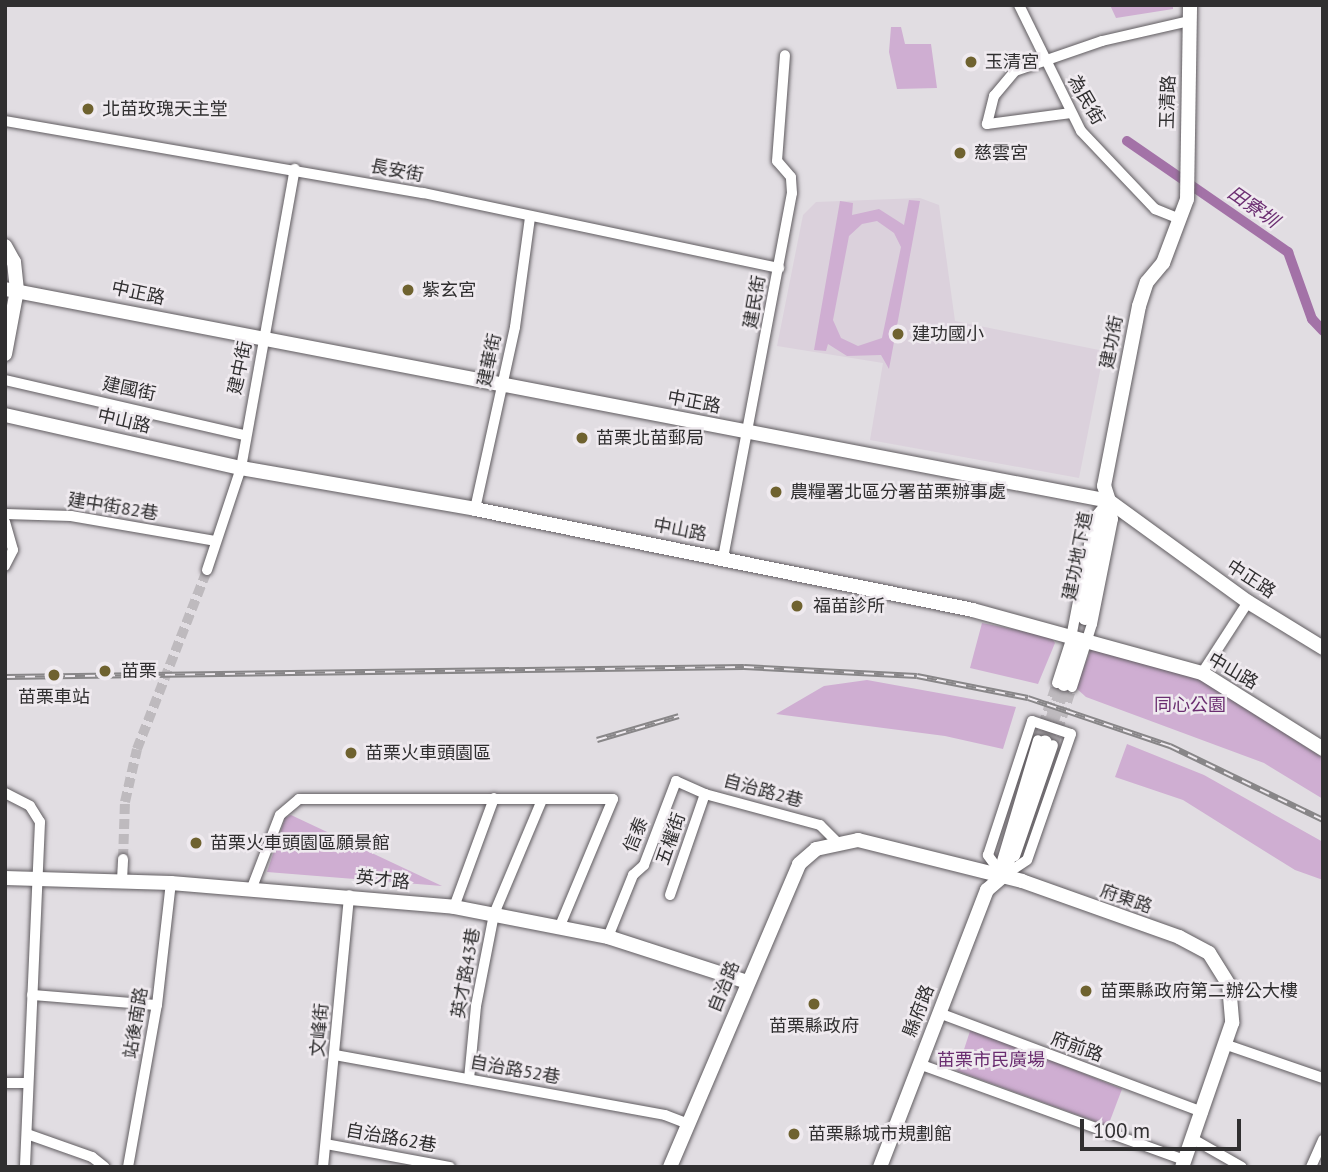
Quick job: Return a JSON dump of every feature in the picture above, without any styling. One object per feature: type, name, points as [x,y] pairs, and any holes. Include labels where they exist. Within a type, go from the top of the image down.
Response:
[{"type":"street","name":"為民街","points":[[1019,5],[1081,131],[1155,209],[1180,219]]},
{"type":"street","name":"玉清路","points":[[1187,199],[1185,168],[1190,5]]},
{"type":"street","points":[[1071,113],[987,124],[993,96],[1015,71],[1043,58],[1189,21]]},
{"type":"street","name":"建民街","points":[[723,558],[749,432],[792,193],[791,177],[777,161],[785,55]]},
{"type":"street","name":"長安街","points":[[5,121],[295,169],[779,268]]},
{"type":"street","name":"建中街","points":[[207,570],[241,468],[244,435],[295,169]]},
{"type":"street","name":"建功街","points":[[1109,501],[1104,485],[1139,306],[1147,282],[1163,263],[1187,199]]},
{"type":"street","name":"建華街","points":[[475,509],[503,384],[530,218]]},
{"type":"street","points":[[5,246],[14,262],[5,354]]},
{"type":"street","points":[[5,274],[11,290]]},
{"type":"street","name":"中正路","points":[[11,290],[1109,501],[1248,602],[1323,648]]},
{"type":"street","name":"建國街","points":[[5,380],[244,435]]},
{"type":"street","name":"中山路","points":[[5,415],[241,468],[475,509],[922,599],[1202,673],[1323,749]]},
{"type":"street","points":[[1079,640],[1094,518],[1109,501]]},
{"type":"street","points":[[1064,685],[1113,519],[1109,501]]},
{"type":"street","name":"建功地下道","points":[[1085,618],[1109,501]]},
{"type":"street","name":"建中街82巷","points":[[5,514],[71,516],[215,541]]},
{"type":"street","points":[[5,522],[13,550],[5,566]]},
{"type":"street","points":[[1202,673],[1248,602]]},
{"type":"street","points":[[1032,721],[1071,734],[1027,860],[1003,876],[988,855],[1032,721]]},
{"type":"street","points":[[1003,876],[1045,742]]},
{"type":"street","name":"自治路2巷","points":[[676,781],[705,794],[820,825],[837,842]]},
{"type":"street","name":"信泰","points":[[608,937],[633,875],[644,865],[676,781]]},
{"type":"street","points":[[5,793],[30,806],[40,822],[25,1167]]},
{"type":"street","name":"五權街","points":[[670,895],[705,794]]},
{"type":"street","points":[[454,907],[494,798]]},
{"type":"street","points":[[251,890],[280,815],[299,799],[542,800],[494,914]]},
{"type":"street","name":"信泰","points":[[542,800],[613,799],[560,926]]},
{"type":"street","name":"府東路","points":[[837,842],[878,844],[1003,876],[1179,937],[1209,953],[1222,969],[1231,997],[1227,1045],[1183,1163]]},
{"type":"street","name":"自治路","points":[[670,1167],[799,864],[816,849],[837,842]]},
{"type":"street","points":[[122,880],[123,859]]},
{"type":"street","name":"縣府路","points":[[880,1167],[987,890],[1003,876]]},
{"type":"street","name":"英才路","points":[[5,878],[171,883],[349,895],[454,907],[608,937],[747,982]]},
{"type":"street","name":"站後南路","points":[[128,1167],[158,1004],[171,883]]},
{"type":"street","name":"文峰街","points":[[323,1167],[349,895]]},
{"type":"street","name":"英才路43巷","points":[[469,1079],[476,1006],[494,914]]},
{"type":"street","points":[[32,995],[158,1004]]},
{"type":"street","name":"府前路","points":[[939,1013],[1203,1112]]},
{"type":"street","points":[[1227,1045],[1323,1078]]},
{"type":"street","name":"自治路52巷","points":[[335,1055],[664,1115],[688,1124]]},
{"type":"street","points":[[919,1063],[1183,1163]]},
{"type":"street","points":[[5,1083],[28,1083]]},
{"type":"street","points":[[27,1135],[92,1157],[105,1167]]},
{"type":"street","points":[[1193,1139],[1242,1167]]},
{"type":"street","points":[[1311,1167],[1323,1140]]},
{"type":"street","name":"自治路62巷","points":[[326,1144],[450,1167]]},
{"type":"shaded area","name":"建功國小","points":[[920,198],[939,205],[955,321],[1104,351],[1079,478],[870,440],[883,363],[777,346],[803,215],[816,202]]},
{"type":"green space","points":[[1110,5],[1173,5],[1173,9],[1116,18]]},
{"type":"green space","points":[[891,27],[901,27],[905,44],[931,44],[937,88],[897,89],[889,52]]},
{"type":"green space","points":[[909,200],[920,201],[889,369],[881,355],[847,356],[828,344],[826,351],[814,350],[840,201],[853,203],[852,215],[879,209],[904,225]],"holes":[[[877,221],[894,233],[901,247],[882,338],[858,346],[841,338],[833,320],[849,236],[862,224]]]},
{"type":"green space","points":[[982,623],[1051,637],[1055,643],[1038,684],[970,668]]},
{"type":"green space","name":"同心公園","points":[[1092,646],[1202,680],[1323,758],[1323,799],[1264,763],[1086,697],[1076,688]]},
{"type":"green space","points":[[867,680],[1016,707],[1003,749],[945,736],[776,714],[824,686]]},
{"type":"green space","points":[[1127,744],[1204,775],[1323,842],[1323,880],[1295,870],[1183,800],[1115,777]]},
{"type":"green space","points":[[291,815],[442,886],[267,872],[285,818]]},
{"type":"green space","name":"苗栗市民廣場","points":[[971,1028],[1122,1089],[1108,1126],[957,1071]]},
{"type":"waterway","name":"田寮圳","points":[[1127,141],[1288,252],[1312,319],[1323,331]]},
{"type":"tunnel","points":[[123,859],[125,802],[137,749],[207,570]]},
{"type":"tunnel","points":[[1078,646],[1085,618]]},
{"type":"tunnel","points":[[1038,740],[1057,683]]},
{"type":"tunnel","points":[[1045,742],[1064,684]]},
{"type":"tunnel","points":[[1053,745],[1072,687]]},
{"type":"railway","points":[[5,677],[744,667],[917,676],[1028,698],[1170,746],[1323,820]]},
{"type":"railway","points":[[597,740],[679,716]]},
{"type":"place","name":"玉清宮","points":[[971,62]]},
{"type":"place","name":"北苗玫瑰天主堂","points":[[88,109]]},
{"type":"place","name":"慈雲宮","points":[[960,153]]},
{"type":"place","name":"紫玄宮","points":[[408,290]]},
{"type":"place","name":"建功國小","points":[[898,334]]},
{"type":"place","name":"苗栗北苗郵局","points":[[582,438]]},
{"type":"place","name":"農糧署北區分署苗栗辦事處","points":[[776,492]]},
{"type":"place","name":"福苗診所","points":[[797,606]]},
{"type":"place","name":"苗栗","points":[[105,671]]},
{"type":"place","name":"苗栗車站","points":[[54,675]]},
{"type":"place","name":"苗栗火車頭園區","points":[[351,753]]},
{"type":"place","name":"苗栗火車頭園區願景館","points":[[196,843]]},
{"type":"place","name":"苗栗縣政府第二辦公大樓","points":[[1086,991]]},
{"type":"place","name":"苗栗縣政府","points":[[814,1004]]},
{"type":"place","name":"苗栗縣城市規劃館","points":[[794,1134]]}]
